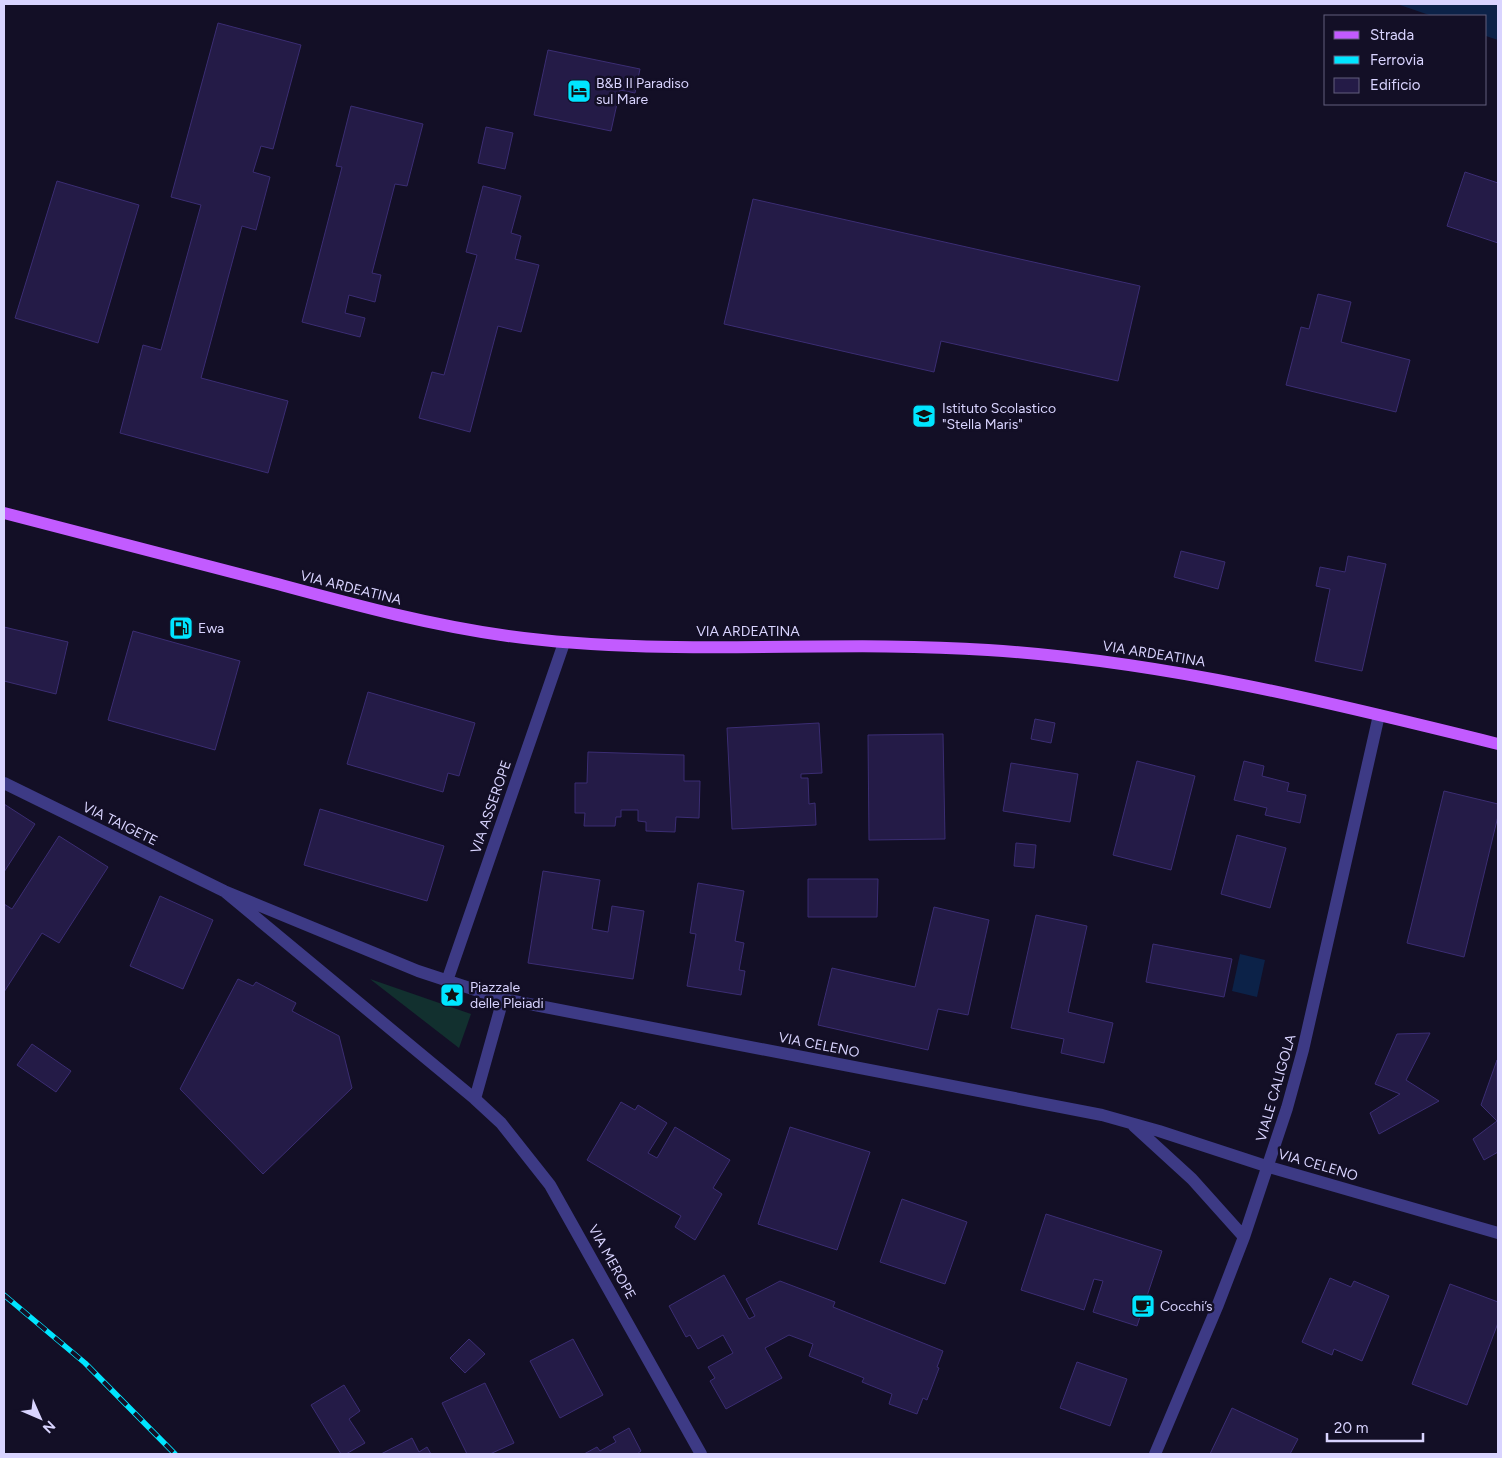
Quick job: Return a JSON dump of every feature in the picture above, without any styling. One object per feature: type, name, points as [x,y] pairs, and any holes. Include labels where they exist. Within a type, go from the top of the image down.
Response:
[{"type":"main road","name":"VIA ARDEATINA","points":[[4,513],[381,612],[471,630],[564,643],[664,647],[863,646],[987,649],[1040,654],[1145,666],[1236,683],[1498,744]]},
{"type":"street","name":"VIA ASSEROPE","points":[[446,982],[564,643]]},
{"type":"street","name":"VIALE CALIGOLA","points":[[1155,1454],[1217,1307],[1269,1167],[1303,1050],[1379,715]]},
{"type":"street","name":"VIA TAIGETE","points":[[4,783],[224,891]]},
{"type":"street","points":[[224,891],[446,982],[503,999],[475,1099],[224,891]]},
{"type":"street","name":"VIA CELENO","points":[[503,999],[1130,1122],[1269,1167],[1498,1233]]},
{"type":"street","name":"VIA MEROPE","points":[[475,1099],[500,1123],[550,1185],[702,1454]]},
{"type":"street","name":"VIA CELENO","points":[[1130,1122],[1192,1178],[1244,1237]]},
{"type":"green space","points":[[370,979],[471,1014],[459,1048]]},
{"type":"water","points":[[1397,4],[1498,4],[1498,40],[1487,36],[1487,15],[1429,15]]},
{"type":"water","points":[[1240,954],[1265,960],[1257,997],[1232,991]]},
{"type":"building","points":[[218,23],[301,45],[273,149],[261,146],[253,172],[270,177],[256,230],[242,226],[201,378],[288,401],[268,473],[120,433],[143,345],[161,350],[201,205],[171,197]]},
{"type":"building","name":"B&B Il Paradiso sul Mare","points":[[548,50],[640,69],[635,93],[620,90],[611,131],[534,115]]},
{"type":"building","points":[[351,106],[423,124],[407,186],[395,184],[372,273],[381,275],[375,302],[349,295],[345,313],[365,318],[360,337],[302,322],[342,167],[336,166]]},
{"type":"building","points":[[486,127],[513,133],[505,169],[478,163]]},
{"type":"building","points":[[1465,172],[1498,183],[1498,243],[1447,226]]},
{"type":"building","points":[[57,181],[139,205],[98,343],[15,318]]},
{"type":"building","points":[[483,186],[521,196],[511,233],[521,236],[515,259],[539,265],[521,332],[498,326],[470,432],[419,418],[432,372],[444,375],[477,255],[466,252]]},
{"type":"building","points":[[753,199],[1140,286],[1118,381],[941,341],[934,372],[724,324]]},
{"type":"building","points":[[1318,294],[1351,302],[1341,342],[1410,360],[1396,412],[1286,385],[1301,327],[1309,329]]},
{"type":"building","points":[[1181,551],[1225,562],[1218,589],[1174,577]]},
{"type":"building","points":[[1348,556],[1386,564],[1362,671],[1315,661],[1330,589],[1316,586],[1320,567],[1345,572]]},
{"type":"building","points":[[4,627],[68,642],[56,694],[4,681]]},
{"type":"building","points":[[133,631],[240,661],[215,750],[108,720]]},
{"type":"building","points":[[368,692],[475,723],[459,776],[448,773],[443,792],[347,764]]},
{"type":"building","points":[[1035,719],[1055,723],[1051,743],[1031,739]]},
{"type":"building","points":[[819,723],[822,773],[801,774],[801,778],[808,778],[809,804],[815,803],[816,825],[732,829],[727,728]]},
{"type":"building","points":[[943,734],[945,839],[869,840],[868,735]]},
{"type":"building","points":[[588,752],[684,755],[684,781],[700,781],[699,818],[676,817],[675,832],[646,831],[646,822],[638,821],[638,810],[621,810],[621,817],[616,817],[615,826],[584,826],[585,813],[575,813],[575,783],[587,783]]},
{"type":"building","points":[[1137,761],[1195,776],[1171,870],[1113,855]]},
{"type":"building","points":[[1244,761],[1264,766],[1262,776],[1289,783],[1287,791],[1306,795],[1300,823],[1265,815],[1267,808],[1234,800]]},
{"type":"building","points":[[1011,763],[1078,774],[1070,822],[1003,811]]},
{"type":"building","points":[[1444,791],[1498,804],[1498,816],[1464,957],[1407,943]]},
{"type":"building","points":[[4,804],[35,824],[4,872]]},
{"type":"building","points":[[320,809],[444,846],[427,901],[304,865]]},
{"type":"building","points":[[1237,835],[1286,848],[1270,908],[1221,894]]},
{"type":"building","points":[[59,836],[108,867],[59,943],[42,933],[4,992],[4,904],[12,909]]},
{"type":"building","points":[[1016,843],[1036,845],[1034,868],[1014,866]]},
{"type":"building","points":[[543,871],[600,880],[592,929],[608,932],[612,906],[644,911],[633,979],[528,963]]},
{"type":"building","points":[[808,879],[878,879],[877,917],[808,917]]},
{"type":"building","points":[[698,883],[744,891],[735,941],[744,943],[739,970],[745,971],[741,995],[687,986],[696,934],[690,933]]},
{"type":"building","points":[[160,896],[213,920],[183,989],[130,966]]},
{"type":"building","points":[[934,907],[989,920],[968,1015],[938,1009],[928,1050],[818,1025],[832,968],[915,987]]},
{"type":"building","points":[[1036,915],[1087,926],[1068,1012],[1113,1023],[1104,1063],[1061,1053],[1064,1039],[1011,1028]]},
{"type":"building","points":[[1153,944],[1232,959],[1224,997],[1146,982]]},
{"type":"building","points":[[238,979],[253,986],[256,982],[296,1003],[292,1011],[339,1036],[352,1088],[263,1174],[180,1089]]},
{"type":"building","points":[[1430,1033],[1406,1080],[1439,1101],[1379,1134],[1370,1113],[1400,1094],[1375,1084],[1397,1034]]},
{"type":"building","points":[[32,1044],[71,1071],[56,1092],[17,1065]]},
{"type":"building","points":[[1497,1060],[1498,1152],[1484,1160],[1473,1139],[1497,1121],[1481,1105]]},
{"type":"building","points":[[621,1102],[635,1110],[638,1105],[667,1123],[648,1153],[657,1158],[675,1127],[730,1160],[713,1188],[722,1194],[695,1240],[675,1227],[681,1216],[587,1160]]},
{"type":"building","points":[[790,1127],[870,1152],[837,1250],[758,1224]]},
{"type":"building","points":[[902,1199],[967,1222],[945,1284],[880,1262]]},
{"type":"building","points":[[1046,1214],[1162,1251],[1137,1326],[1093,1312],[1103,1281],[1094,1279],[1084,1310],[1021,1290]]},
{"type":"building","points":[[724,1275],[749,1319],[755,1316],[746,1299],[780,1281],[835,1302],[833,1307],[943,1351],[927,1400],[923,1398],[917,1414],[889,1404],[892,1394],[862,1382],[864,1378],[809,1356],[813,1344],[789,1335],[765,1348],[782,1378],[726,1409],[710,1381],[715,1378],[708,1367],[733,1353],[723,1335],[698,1349],[690,1335],[686,1337],[669,1306]]},
{"type":"building","points":[[1330,1278],[1351,1287],[1354,1281],[1389,1296],[1362,1361],[1334,1349],[1332,1355],[1302,1342]]},
{"type":"building","points":[[1450,1284],[1498,1302],[1498,1323],[1467,1405],[1412,1384]]},
{"type":"building","points":[[469,1339],[485,1354],[465,1373],[450,1358]]},
{"type":"building","points":[[573,1339],[603,1395],[560,1418],[530,1361]]},
{"type":"building","points":[[1077,1362],[1127,1379],[1110,1426],[1060,1408]]},
{"type":"building","points":[[485,1383],[514,1443],[490,1454],[467,1454],[442,1403]]},
{"type":"building","points":[[344,1385],[360,1411],[349,1419],[365,1443],[346,1454],[341,1454],[311,1405]]},
{"type":"building","points":[[1232,1408],[1298,1439],[1290,1454],[1210,1454]]},
{"type":"building","points":[[629,1428],[641,1451],[637,1454],[584,1454],[597,1447],[600,1451],[616,1442],[613,1437]]},
{"type":"building","points":[[412,1438],[419,1452],[427,1447],[431,1454],[381,1454]]},
{"type":"railway","points":[[4,1295],[85,1363],[175,1454]]},
{"type":"place","name":"B&B Il Paradiso sul Mare","points":[[579,91]]},
{"type":"place","name":"Istituto Scolastico \"Stella Maris\"","points":[[924,416]]},
{"type":"place","name":"Ewa","points":[[181,628]]},
{"type":"place","name":"Piazzale delle Pleiadi","points":[[452,995]]},
{"type":"place","name":"Cocchi’s","points":[[1143,1306]]}]
